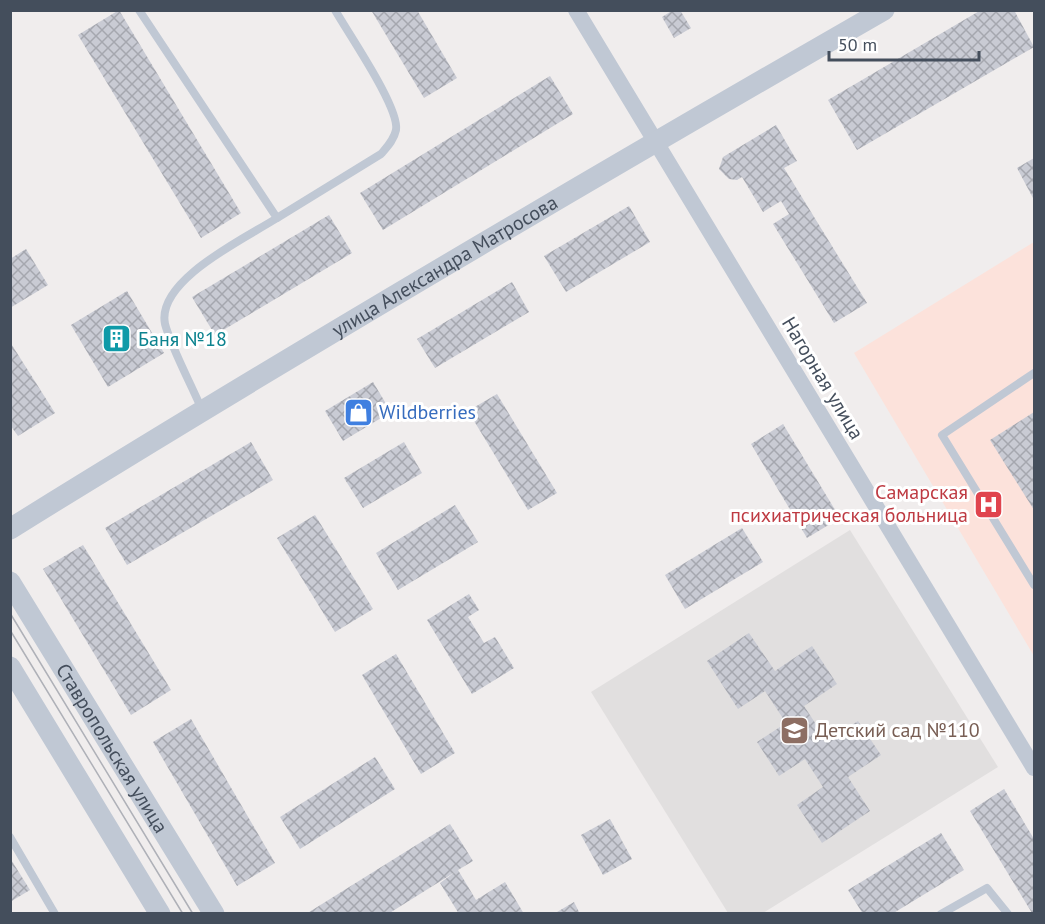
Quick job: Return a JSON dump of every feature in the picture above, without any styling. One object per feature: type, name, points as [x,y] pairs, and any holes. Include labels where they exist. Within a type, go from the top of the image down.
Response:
[{"type":"street","name":"Нагорная улица","points":[[576,10],[1035,768]]},
{"type":"street","name":"улица Александра Матросова","points":[[10,529],[202,410],[655,142],[884,10]]},
{"type":"street","name":"Ставропольская улица","points":[[10,582],[214,914]]},
{"type":"street","points":[[10,667],[160,914]]},
{"type":"lane","points":[[139,10],[277,218]]},
{"type":"lane","points":[[202,410],[165,324],[168,300],[188,275],[381,154],[393,140],[396,130],[392,108],[335,10]]},
{"type":"lane","points":[[1035,373],[942,435],[1035,585]]},
{"type":"lane","points":[[10,837],[55,914]]},
{"type":"lane","points":[[941,914],[987,888],[1008,914]]},
{"type":"shaded area","name":"Самарская психиатрическая больница","points":[[1034,242],[1034,656],[854,353]]},
{"type":"shaded area","name":"Детский сад №110","points":[[850,530],[998,767],[763,913],[728,913],[591,692]]},
{"type":"building","points":[[119,10],[241,213],[201,238],[78,35]]},
{"type":"building","points":[[371,10],[417,10],[457,78],[424,98]]},
{"type":"building","points":[[673,10],[680,10],[691,28],[674,38],[662,17]]},
{"type":"building","points":[[981,10],[1014,10],[1034,47],[857,150],[828,100]]},
{"type":"building","points":[[550,76],[573,114],[383,230],[360,193]]},
{"type":"building","points":[[776,125],[797,161],[784,168],[867,303],[834,323],[773,224],[789,214],[781,201],[763,212],[742,177],[737,180],[729,179],[719,169],[723,157]]},
{"type":"building","points":[[1034,158],[1034,200],[1017,168]]},
{"type":"building","points":[[629,206],[650,242],[566,292],[544,256]]},
{"type":"building","points":[[329,215],[352,253],[215,335],[192,297]]},
{"type":"building","points":[[26,249],[48,285],[10,308],[10,259]]},
{"type":"building","points":[[512,282],[529,312],[435,368],[417,339]]},
{"type":"building","name":"Баня №18","points":[[127,291],[164,353],[108,387],[71,325]]},
{"type":"building","points":[[10,342],[55,413],[18,436],[10,425]]},
{"type":"building","name":"Wildberries","points":[[373,382],[391,412],[343,441],[325,411]]},
{"type":"building","points":[[497,394],[557,493],[528,510],[468,411]]},
{"type":"building","points":[[1034,412],[1034,510],[990,440]]},
{"type":"building","points":[[783,424],[840,518],[807,538],[751,444]]},
{"type":"building","points":[[251,442],[273,480],[127,565],[105,528]]},
{"type":"building","points":[[404,442],[422,473],[363,508],[344,478]]},
{"type":"building","points":[[455,505],[478,542],[398,590],[376,553]]},
{"type":"building","points":[[315,515],[373,609],[335,632],[277,538]]},
{"type":"building","points":[[742,528],[763,562],[685,609],[665,575]]},
{"type":"building","points":[[83,545],[171,690],[131,715],[43,569]]},
{"type":"building","points":[[469,594],[479,610],[468,617],[484,643],[495,637],[514,668],[472,694],[427,620]]},
{"type":"building","points":[[749,633],[775,671],[812,646],[837,684],[804,706],[827,741],[858,721],[881,755],[848,777],[870,811],[822,843],[797,805],[823,787],[805,759],[779,776],[757,742],[786,723],[765,691],[738,709],[707,661]]},
{"type":"building","points":[[396,654],[455,753],[421,774],[362,675]]},
{"type":"building","points":[[191,719],[275,863],[237,886],[153,742]]},
{"type":"building","points":[[375,757],[395,789],[300,849],[280,817]]},
{"type":"building","points":[[1004,789],[1034,839],[1034,911],[1032,913],[970,811]]},
{"type":"building","points":[[610,819],[632,859],[603,875],[581,835]]},
{"type":"building","points":[[450,824],[473,861],[458,870],[476,900],[505,882],[524,914],[459,914],[440,883],[455,872],[388,914],[306,914]]},
{"type":"building","points":[[941,833],[964,870],[892,914],[863,914],[848,890]]},
{"type":"building","points":[[10,858],[30,890],[10,902]]},
{"type":"building","points":[[574,902],[580,914],[557,914],[557,912]]},
{"type":"tram line","points":[[10,613],[193,914]]},
{"type":"tram line","points":[[10,630],[183,914]]},
{"type":"place","name":"Баня №18","points":[[117,339]]},
{"type":"place","name":"Wildberries","points":[[358,412]]},
{"type":"place","name":"Самарская психиатрическая больница","points":[[989,504]]},
{"type":"place","name":"Детский сад №110","points":[[794,730]]}]
